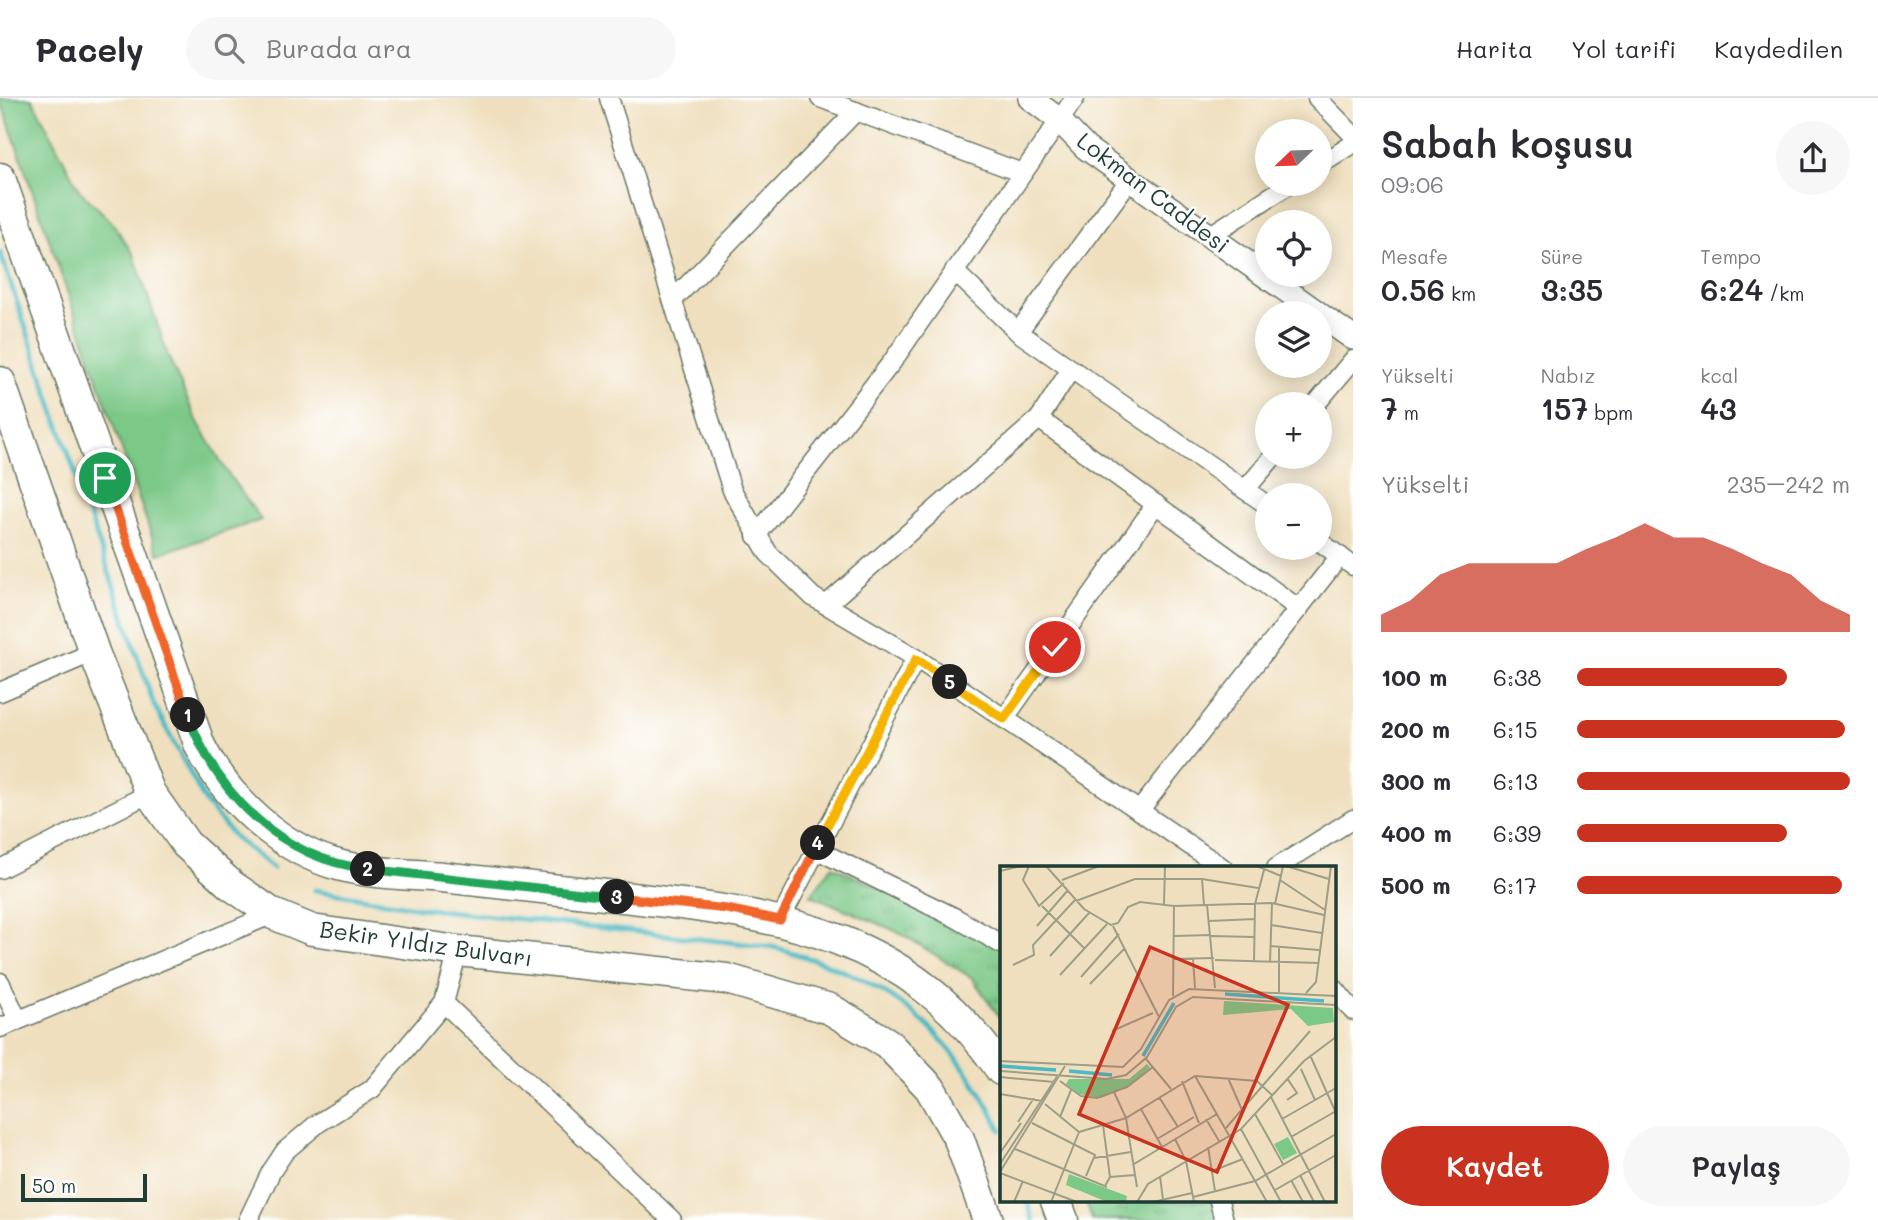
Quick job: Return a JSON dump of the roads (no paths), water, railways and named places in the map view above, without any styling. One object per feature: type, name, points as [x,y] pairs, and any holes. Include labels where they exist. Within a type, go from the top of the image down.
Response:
[{"type":"main road","points":[[0,178],[197,738],[213,771],[238,802],[282,837],[342,866],[691,904],[780,920],[846,943],[915,979],[953,1009],[1000,1069]]},
{"type":"main road","name":"Bekir Yıldız Bulvarı","points":[[0,382],[94,652],[150,793],[197,855],[238,891],[273,914],[312,930],[458,951],[727,979],[800,998],[851,1019],[902,1057],[941,1104],[959,1139],[988,1220]]},
{"type":"main road","points":[[1056,1202],[1063,1220]]},
{"type":"street","points":[[609,98],[732,490],[756,536],[789,576],[826,605],[916,659],[1220,866]]},
{"type":"street","points":[[820,98],[1021,173]]},
{"type":"street","name":"Lokman Caddesi","points":[[1030,98],[1058,119],[1086,148],[1301,301]]},
{"type":"street","name":"Lokman Caddesi","points":[[1058,119],[1075,98]]},
{"type":"street","points":[[1317,98],[1353,135]]},
{"type":"street","points":[[673,300],[856,111]]},
{"type":"street","points":[[756,536],[892,362],[1058,119]]},
{"type":"street","points":[[1332,157],[1353,144]]},
{"type":"street","points":[[1018,332],[1130,179]]},
{"type":"street","points":[[1209,236],[1271,196]]},
{"type":"street","points":[[954,271],[1018,332],[1255,497]]},
{"type":"street","name":"Lokman Caddesi","points":[[1332,323],[1353,338]]},
{"type":"street","points":[[1326,392],[1353,360]]},
{"type":"street","points":[[826,605],[1039,419],[1071,369]]},
{"type":"street","points":[[1039,419],[1298,609]]},
{"type":"street","points":[[1245,490],[1263,469]]},
{"type":"street","points":[[1004,719],[1156,504]]},
{"type":"street","points":[[1139,811],[1298,609],[1346,561]]},
{"type":"street","points":[[0,692],[94,652]]},
{"type":"street","points":[[780,920],[916,659]]},
{"type":"street","points":[[0,869],[150,793]]},
{"type":"street","points":[[1279,866],[1353,819]]},
{"type":"street","points":[[815,849],[956,918],[1000,943]]},
{"type":"street","points":[[0,1028],[273,914]]},
{"type":"street","points":[[248,1220],[271,1172],[285,1152],[317,1124],[372,1089],[444,1003],[458,951]]},
{"type":"street","points":[[0,982],[18,1020]]},
{"type":"street","points":[[1336,990],[1353,1011]]},
{"type":"street","points":[[444,1003],[671,1220]]},
{"type":"street","points":[[1219,1202],[1224,1220]]},
{"type":"waterway","points":[[0,252],[154,705],[206,803],[236,839],[273,868]]},
{"type":"waterway","points":[[315,890],[420,908],[773,947],[814,960],[850,974],[910,1010],[959,1061],[1000,1128]]},
{"type":"waterway","points":[[1027,1202],[1033,1220]]}]
